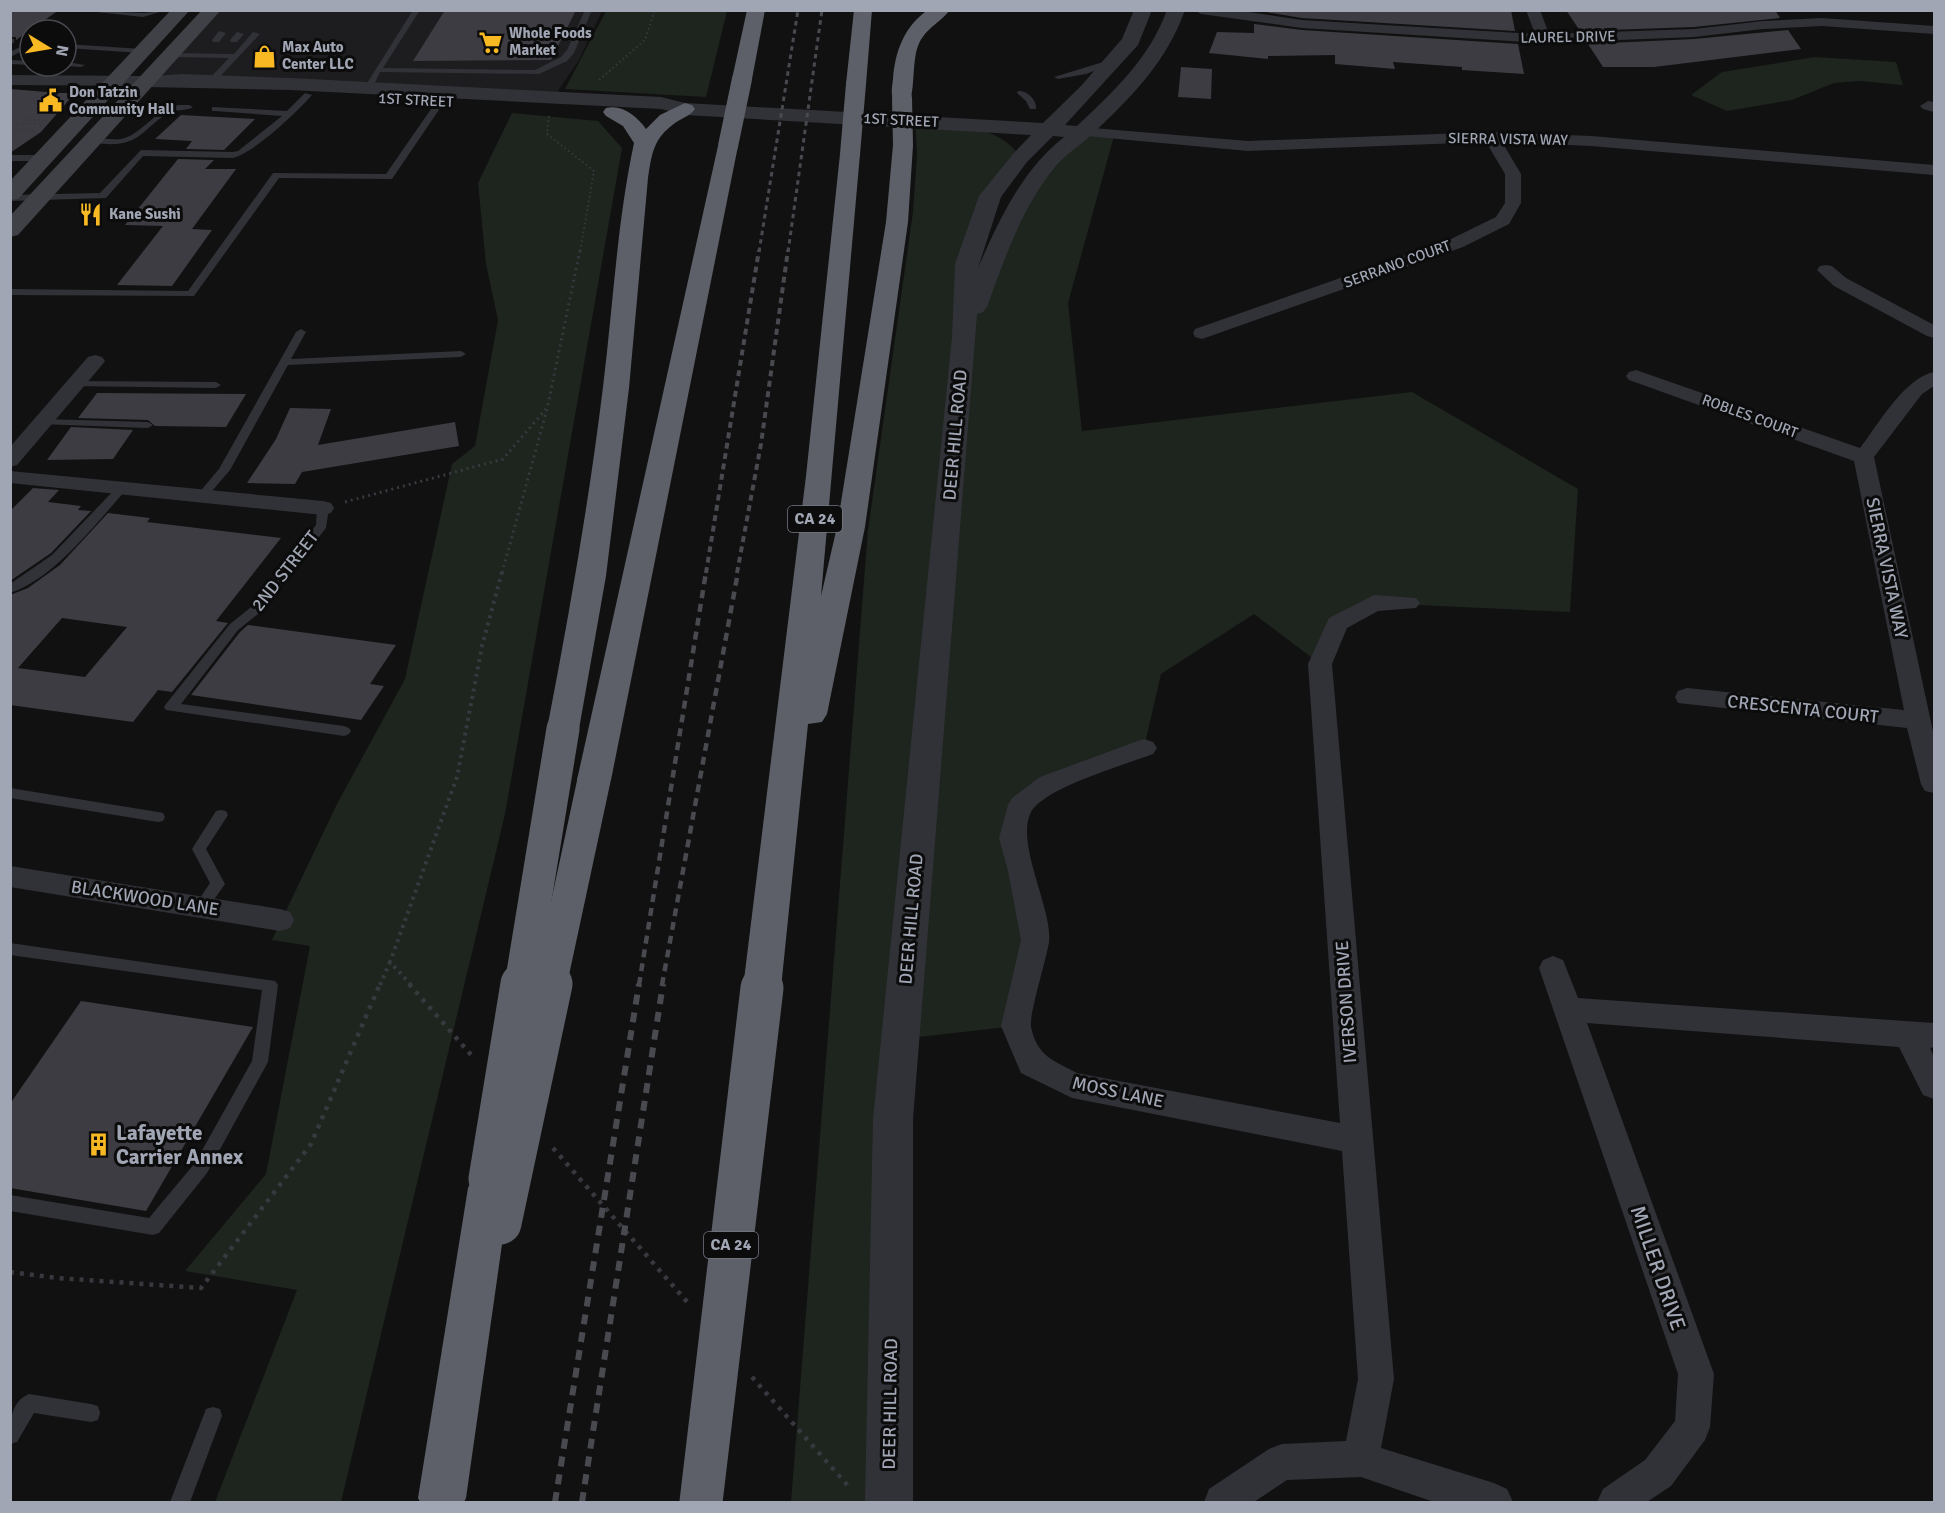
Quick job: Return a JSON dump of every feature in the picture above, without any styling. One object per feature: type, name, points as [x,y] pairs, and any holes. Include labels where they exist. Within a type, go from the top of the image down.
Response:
[{"type":"highway","points":[[442,1500],[756,10]]},
{"type":"highway","name":"CA 24","points":[[701,1503],[820,476],[863,10]]},
{"type":"highway","points":[[774,882],[849,538],[897,222],[917,129],[902,98],[905,60],[913,33],[924,21],[941,10]]},
{"type":"highway","points":[[442,1500],[490,1179],[562,729],[591,576],[616,388],[637,178],[644,143],[667,119],[685,109]]},
{"type":"highway","points":[[613,112],[631,122],[644,143]]},
{"type":"main road","points":[[10,230],[135,97],[212,10]]},
{"type":"main road","points":[[10,196],[142,51],[169,11]]},
{"type":"street","name":"DEER HILL ROAD","points":[[889,1503],[893,1119],[964,337],[967,264],[990,196],[1020,158],[1088,90],[1131,41],[1143,10]]},
{"type":"street","name":"DEER HILL ROAD","points":[[964,337],[991,266],[1024,198],[1045,165],[1123,92],[1160,48],[1171,27],[1176,10]]},
{"type":"street","name":"LAUREL DRIVE","points":[[1201,10],[1302,24],[1544,39],[1694,33],[1763,25],[1822,22],[1935,30]]},
{"type":"street","points":[[1533,10],[1544,39]]},
{"type":"street","points":[[1808,10],[1822,22]]},
{"type":"street","name":"1ST STREET","points":[[10,80],[211,81],[365,88],[661,103],[685,109],[917,129],[1049,129],[1081,132]]},
{"type":"street","name":"1ST STREET","points":[[147,81],[172,88],[613,112],[652,113],[685,109]]},
{"type":"street","points":[[309,95],[325,91],[342,92],[365,88]]},
{"type":"street","points":[[917,129],[1007,113],[1027,100],[1088,90]]},
{"type":"street","points":[[917,129],[973,129],[1014,146],[1020,158]]},
{"type":"street","name":"SIERRA VISTA WAY","points":[[1081,132],[1248,146],[1491,136],[1591,141],[1935,170]]},
{"type":"street","name":"SERRANO COURT","points":[[1202,333],[1457,243],[1503,220],[1513,204],[1513,174],[1491,136]]},
{"type":"street","points":[[1827,270],[1840,282],[1935,332]]},
{"type":"street","points":[[10,461],[95,361]]},
{"type":"street","name":"ROBLES COURT","points":[[1636,376],[1864,457]]},
{"type":"street","points":[[1864,457],[1915,390],[1935,378]]},
{"type":"street","name":"SIERRA VISTA WAY","points":[[1864,457],[1918,720],[1935,784]]},
{"type":"street","name":"2ND STREET","points":[[10,477],[323,508]]},
{"type":"street","name":"IVERSON DRIVE","points":[[1361,1459],[1376,1379],[1320,664],[1337,623],[1374,603],[1408,603]]},
{"type":"street","name":"CRESCENTA COURT","points":[[1687,698],[1918,720]]},
{"type":"street","name":"MOSS LANE","points":[[1144,747],[1049,784],[1021,805],[1012,838],[1022,871],[1035,940],[1016,1026],[1032,1064],[1072,1085],[1357,1140]]},
{"type":"street","name":"BLACKWOOD LANE","points":[[10,876],[280,920]]},
{"type":"street","name":"MILLER DRIVE","points":[[1553,968],[1696,1374],[1692,1427],[1658,1473],[1616,1503]]},
{"type":"street","points":[[1567,1009],[1921,1035],[1935,1086]]},
{"type":"street","points":[[1222,1503],[1282,1462],[1361,1459],[1494,1503]]},
{"type":"lane","points":[[81,10],[143,15],[169,11]]},
{"type":"lane","points":[[10,292],[191,294],[276,175],[389,177],[433,101],[365,88],[417,10]]},
{"type":"lane","points":[[378,70],[536,72],[564,59],[571,51],[589,10]]},
{"type":"lane","points":[[216,40],[222,33]]},
{"type":"lane","points":[[211,81],[256,34]]},
{"type":"lane","points":[[78,47],[142,51]]},
{"type":"lane","points":[[202,56],[208,48]]},
{"type":"lane","points":[[220,56],[226,49]]},
{"type":"lane","points":[[171,55],[236,56]]},
{"type":"lane","points":[[1058,77],[1083,72],[1113,61]]},
{"type":"lane","points":[[10,196],[39,198],[103,196],[141,153],[233,155],[241,153],[309,95]]},
{"type":"lane","points":[[92,141],[129,138],[159,114],[171,109],[189,107]]},
{"type":"lane","points":[[215,109],[289,114]]},
{"type":"lane","points":[[10,158],[43,158]]},
{"type":"lane","points":[[202,496],[224,470],[301,332]]},
{"type":"lane","points":[[284,362],[461,354]]},
{"type":"lane","points":[[75,384],[216,385]]},
{"type":"lane","points":[[43,422],[148,425]]},
{"type":"lane","points":[[10,589],[30,577],[60,552],[122,488]]},
{"type":"lane","name":"2ND STREET","points":[[323,508],[322,525],[254,611],[234,627],[171,707],[344,731]]},
{"type":"lane","points":[[10,792],[158,817]]},
{"type":"lane","points":[[201,907],[219,884],[199,849],[221,815]]},
{"type":"lane","points":[[10,949],[270,985],[260,1062],[201,1168],[153,1227],[10,1203]]},
{"type":"lane","points":[[10,1435],[29,1403],[91,1413]]},
{"type":"lane","points":[[180,1503],[213,1416]]},
{"type":"path","points":[[589,99],[600,76],[645,40],[655,10]]},
{"type":"path","points":[[22,124],[26,120],[51,120]]},
{"type":"path","points":[[11,126],[37,124]]},
{"type":"path","points":[[11,126],[35,130],[32,133]]},
{"type":"path","points":[[323,508],[502,459],[547,409]]},
{"type":"path","points":[[10,1272],[57,1278],[201,1288],[311,1144],[390,962]]},
{"type":"shaded area","points":[[209,11],[602,11],[579,60],[556,94],[149,75]]},
{"type":"shaded area","points":[[606,11],[727,11],[706,97],[565,89]]},
{"type":"shaded area","points":[[1815,57],[1896,62],[1903,85],[1859,81],[1834,83],[1792,100],[1727,111],[1691,95],[1722,72]]},
{"type":"shaded area","points":[[512,113],[598,121],[622,148],[505,814],[341,1502],[215,1502],[297,1290],[185,1271],[266,1174],[310,946],[272,940],[337,804],[405,679],[452,464],[475,446],[498,320],[486,264],[478,183]]},
{"type":"shaded area","points":[[915,121],[974,128],[988,132],[1001,138],[1020,158],[990,196],[964,335],[1024,198],[1081,132],[1114,136],[1068,303],[1082,431],[1412,392],[1578,489],[1570,612],[1374,603],[1337,623],[1320,664],[1254,614],[1161,674],[1144,748],[1021,805],[1035,940],[1016,1026],[901,1039],[893,1119],[889,1502],[791,1502],[868,530],[913,212],[917,153]]},
{"type":"building","points":[[10,10],[59,10],[48,18],[18,18],[18,39],[10,37]]},
{"type":"building","name":"Whole Foods Market","points":[[445,10],[576,10],[551,60],[413,61]]},
{"type":"building","points":[[1254,10],[1511,10],[1515,31],[1302,18]]},
{"type":"building","points":[[1566,10],[1775,10],[1780,18],[1694,27],[1580,31]]},
{"type":"building","points":[[1254,24],[1302,30],[1518,44],[1524,74],[1393,62],[1395,69],[1335,64],[1335,55],[1268,56],[1268,59],[1209,53],[1217,32],[1254,33]]},
{"type":"building","points":[[1788,30],[1801,49],[1654,67],[1603,67],[1588,44],[1694,39]]},
{"type":"building","points":[[1181,67],[1212,69],[1211,99],[1178,97]]},
{"type":"building","points":[[10,89],[75,93],[41,132],[10,153]]},
{"type":"building","points":[[181,115],[255,119],[224,150],[186,149],[192,141],[155,139]]},
{"type":"building","points":[[178,159],[214,160],[205,169],[236,169],[192,229],[212,230],[172,286],[117,285],[163,226],[125,225]]},
{"type":"building","points":[[97,393],[246,394],[226,427],[155,426],[148,420],[78,418]]},
{"type":"building","points":[[290,408],[331,409],[318,445],[455,422],[459,446],[302,472],[295,484],[247,483],[276,439]]},
{"type":"building","points":[[71,427],[133,430],[113,459],[47,460]]},
{"type":"building","points":[[33,488],[59,490],[48,502],[81,506],[78,510],[91,511],[51,553],[10,581],[10,511]]},
{"type":"building","points":[[108,513],[150,518],[147,522],[281,538],[216,621],[228,623],[172,692],[158,690],[133,722],[10,705],[10,595],[28,588],[60,565]],"holes":[[[62,618],[127,627],[85,677],[18,668]]]},
{"type":"building","points":[[248,625],[396,645],[370,684],[384,686],[361,720],[191,695]]},
{"type":"building","name":"Lafayette Carrier Annex","points":[[81,1001],[253,1027],[146,1211],[10,1188],[10,1104]]},
{"type":"railway","points":[[759,252],[798,10]]},
{"type":"railway","points":[[788,252],[822,10]]},
{"type":"railway","points":[[706,573],[759,250]]},
{"type":"railway","points":[[737,573],[761,444],[788,250]]},
{"type":"railway","points":[[639,985],[706,572]]},
{"type":"railway","points":[[662,985],[738,572]]},
{"type":"railway","points":[[555,1502],[639,984]]},
{"type":"railway","points":[[582,1502],[663,984]]},
{"type":"place","name":"Whole Foods Market","points":[[491,42]]},
{"type":"place","name":"Max Auto Center LLC","points":[[264,56]]},
{"type":"place","name":"Don Tatzin Community Hall","points":[[51,101]]},
{"type":"place","name":"Kane Sushi","points":[[91,214]]},
{"type":"place","name":"Lafayette Carrier Annex","points":[[98,1145]]}]
